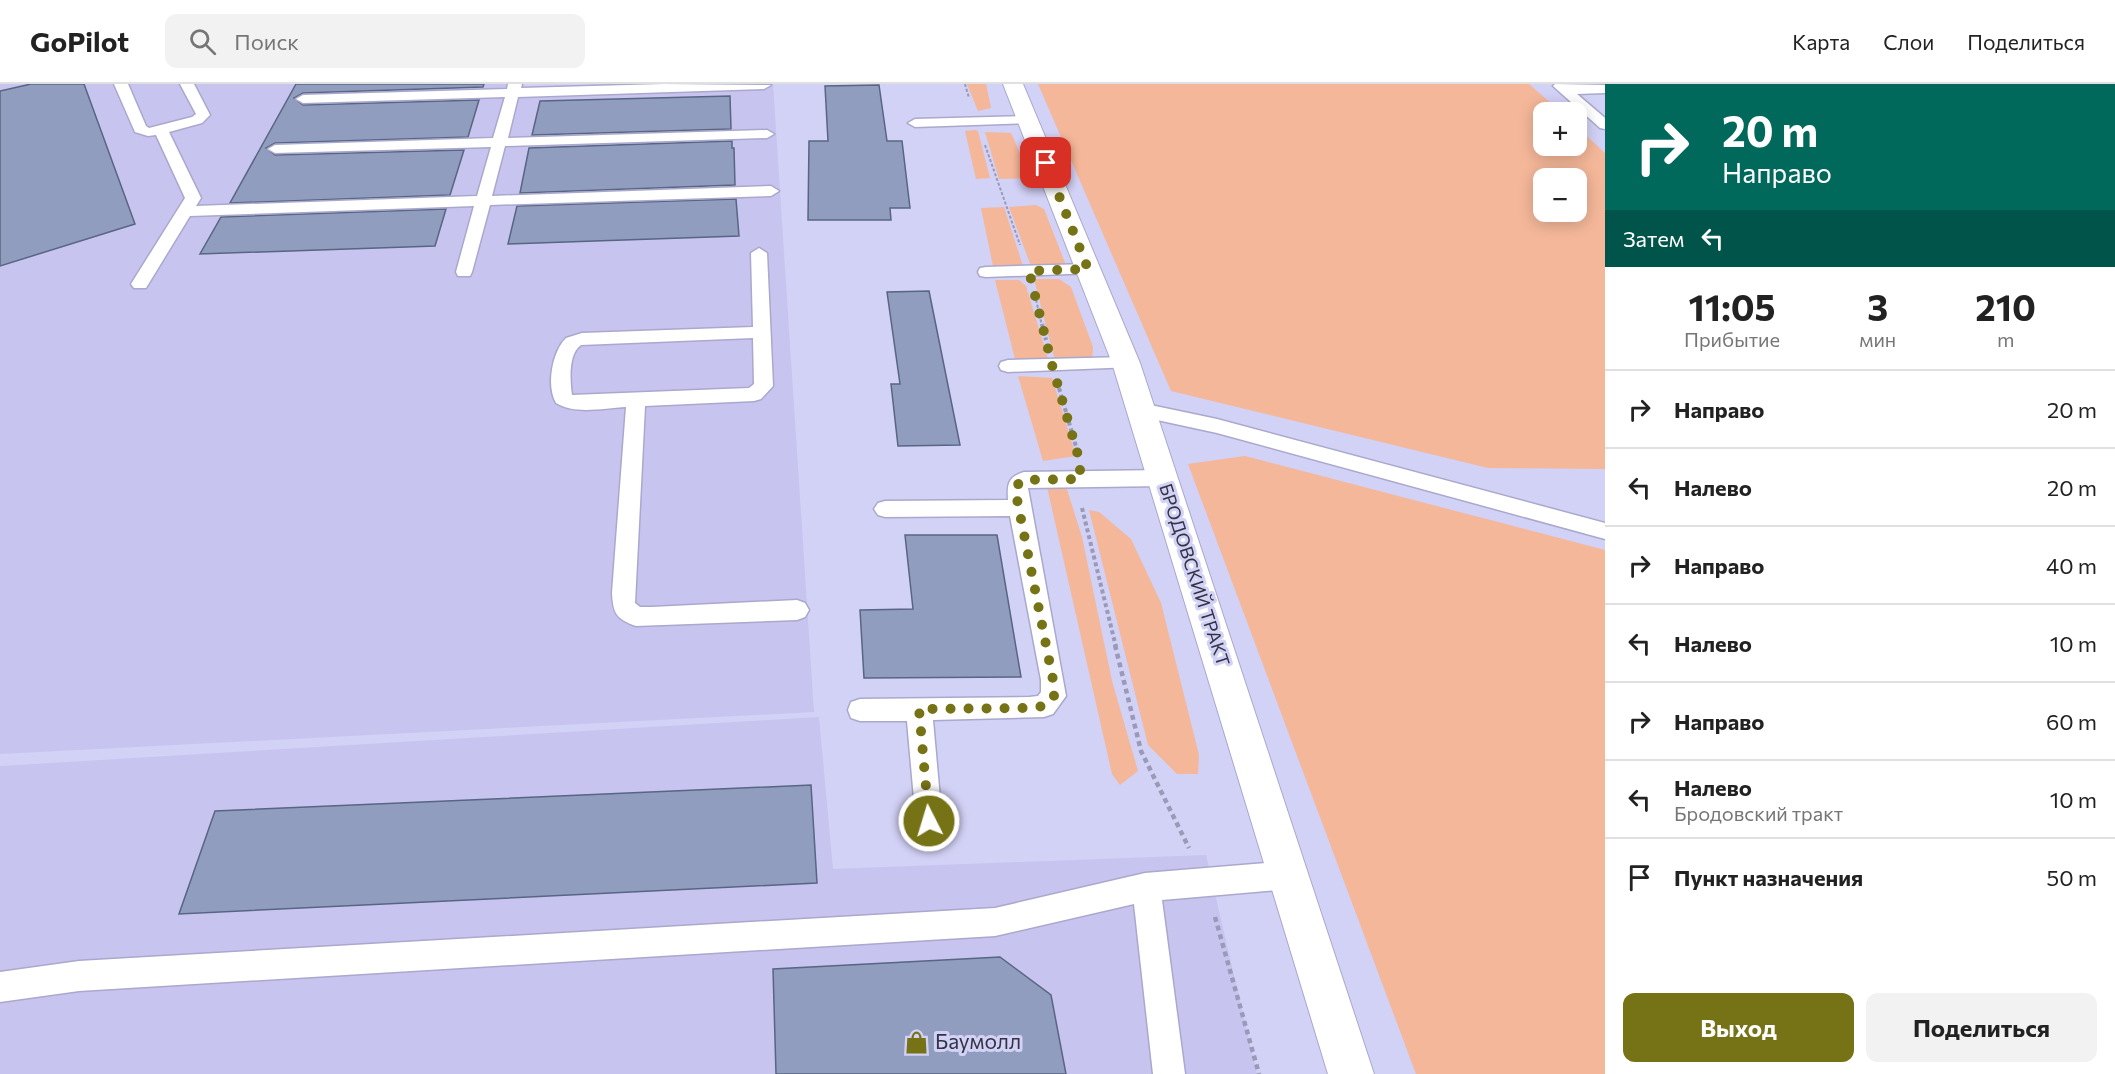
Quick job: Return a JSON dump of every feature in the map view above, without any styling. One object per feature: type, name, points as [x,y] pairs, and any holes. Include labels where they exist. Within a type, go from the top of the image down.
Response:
[{"type":"street","name":"БРОДОВСКИЙ ТРАКТ","points":[[1013,84],[1126,363],[1290,875],[1351,1074]]},
{"type":"lane","points":[[121,84],[140,129],[148,132],[197,120],[202,115],[188,84]]},
{"type":"lane","points":[[303,99],[514,88],[764,85]]},
{"type":"lane","points":[[1561,87],[1605,89]]},
{"type":"lane","points":[[1561,87],[1605,125]]},
{"type":"lane","points":[[464,272],[514,88]]},
{"type":"lane","points":[[915,123],[1028,120]]},
{"type":"lane","points":[[140,284],[193,198],[161,130]]},
{"type":"lane","points":[[275,149],[767,134]]},
{"type":"lane","points":[[185,211],[771,191]]},
{"type":"lane","points":[[759,253],[763,332],[764,386],[754,394],[578,403],[568,402],[562,398],[566,351],[569,344],[578,340],[763,332]]},
{"type":"lane","points":[[986,272],[1088,269]]},
{"type":"lane","points":[[1008,366],[1126,363]]},
{"type":"lane","points":[[636,400],[623,593],[624,608],[636,616],[652,617],[797,610]]},
{"type":"lane","points":[[1141,410],[1217,426],[1605,531]]},
{"type":"lane","points":[[860,710],[1044,706],[1054,696],[1053,680],[1018,508],[1017,485],[1024,480],[1163,478]]},
{"type":"lane","points":[[885,509],[1018,508]]},
{"type":"lane","points":[[919,709],[929,821]]},
{"type":"lane","points":[[0,987],[79,976],[995,922],[1145,888],[1290,875]]},
{"type":"lane","points":[[1145,888],[1150,911],[1168,1074]]},
{"type":"path","points":[[965,84],[1029,271],[1052,365],[1080,462],[1080,497],[1141,751],[1206,882],[1259,1074]]},
{"type":"shaded area","points":[[0,84],[524,84],[523,89],[773,84],[814,712],[0,754]]},
{"type":"shaded area","points":[[967,84],[986,84],[991,108],[978,111]]},
{"type":"shaded area","points":[[1038,84],[1529,84],[1550,102],[1533,102],[1533,156],[1587,156],[1587,136],[1605,153],[1605,469],[1488,468],[1171,391]]},
{"type":"shaded area","points":[[965,131],[978,131],[990,178],[976,179]]},
{"type":"shaded area","points":[[985,132],[1011,133],[1031,178],[999,179]]},
{"type":"shaded area","points":[[1036,205],[1044,209],[1067,268],[1032,269],[1009,207]]},
{"type":"shaded area","points":[[1004,207],[1024,269],[994,271],[981,208]]},
{"type":"shaded area","points":[[1034,279],[1059,279],[1071,287],[1093,347],[1092,360],[1055,361]]},
{"type":"shaded area","points":[[995,280],[1019,280],[1026,286],[1049,362],[1016,363]]},
{"type":"shaded area","points":[[1018,376],[1052,378],[1076,456],[1043,461]]},
{"type":"shaded area","points":[[1245,456],[1605,550],[1605,1074],[1416,1074],[1188,464]]},
{"type":"shaded area","points":[[1045,478],[1064,480],[1082,537],[1112,681],[1138,771],[1120,785],[1112,774]]},
{"type":"shaded area","points":[[1089,510],[1099,512],[1131,539],[1161,603],[1199,755],[1198,774],[1177,774],[1148,745]]},
{"type":"shaded area","points":[[819,717],[833,869],[1206,855],[1257,1074],[0,1074],[0,766]]},
{"type":"building","points":[[31,84],[84,84],[135,224],[0,266],[0,91]]},
{"type":"building","points":[[296,84],[484,84],[483,87],[303,93],[294,98],[303,105],[479,100],[468,137],[275,143],[266,148],[275,155],[464,150],[450,195],[230,203]]},
{"type":"building","points":[[879,85],[887,141],[902,141],[910,208],[890,208],[891,220],[808,220],[809,141],[828,141],[825,86]]},
{"type":"building","points":[[730,96],[731,129],[532,135],[540,101]]},
{"type":"building","points":[[732,141],[735,185],[520,193],[529,148]]},
{"type":"building","points":[[736,199],[739,236],[508,244],[517,206]]},
{"type":"building","points":[[446,209],[435,246],[200,254],[221,217]]},
{"type":"building","points":[[929,291],[960,445],[898,446],[891,384],[900,384],[887,292]]},
{"type":"building","points":[[905,535],[997,535],[1021,677],[864,678],[860,610],[913,609]]},
{"type":"building","points":[[811,785],[817,883],[179,914],[215,811]]},
{"type":"building","name":"Баумолл","points":[[1000,957],[1051,995],[1066,1074],[776,1074],[773,969]]},
{"type":"place","name":"Баумолл","points":[[917,1042]]},
{"type":"route","points":[[929,821],[919,709],[1029,708],[1044,706],[1054,696],[1053,680],[1016,494],[1017,485],[1024,480],[1080,479],[1080,462],[1052,365],[1029,271],[1088,269],[1046,163]]}]
